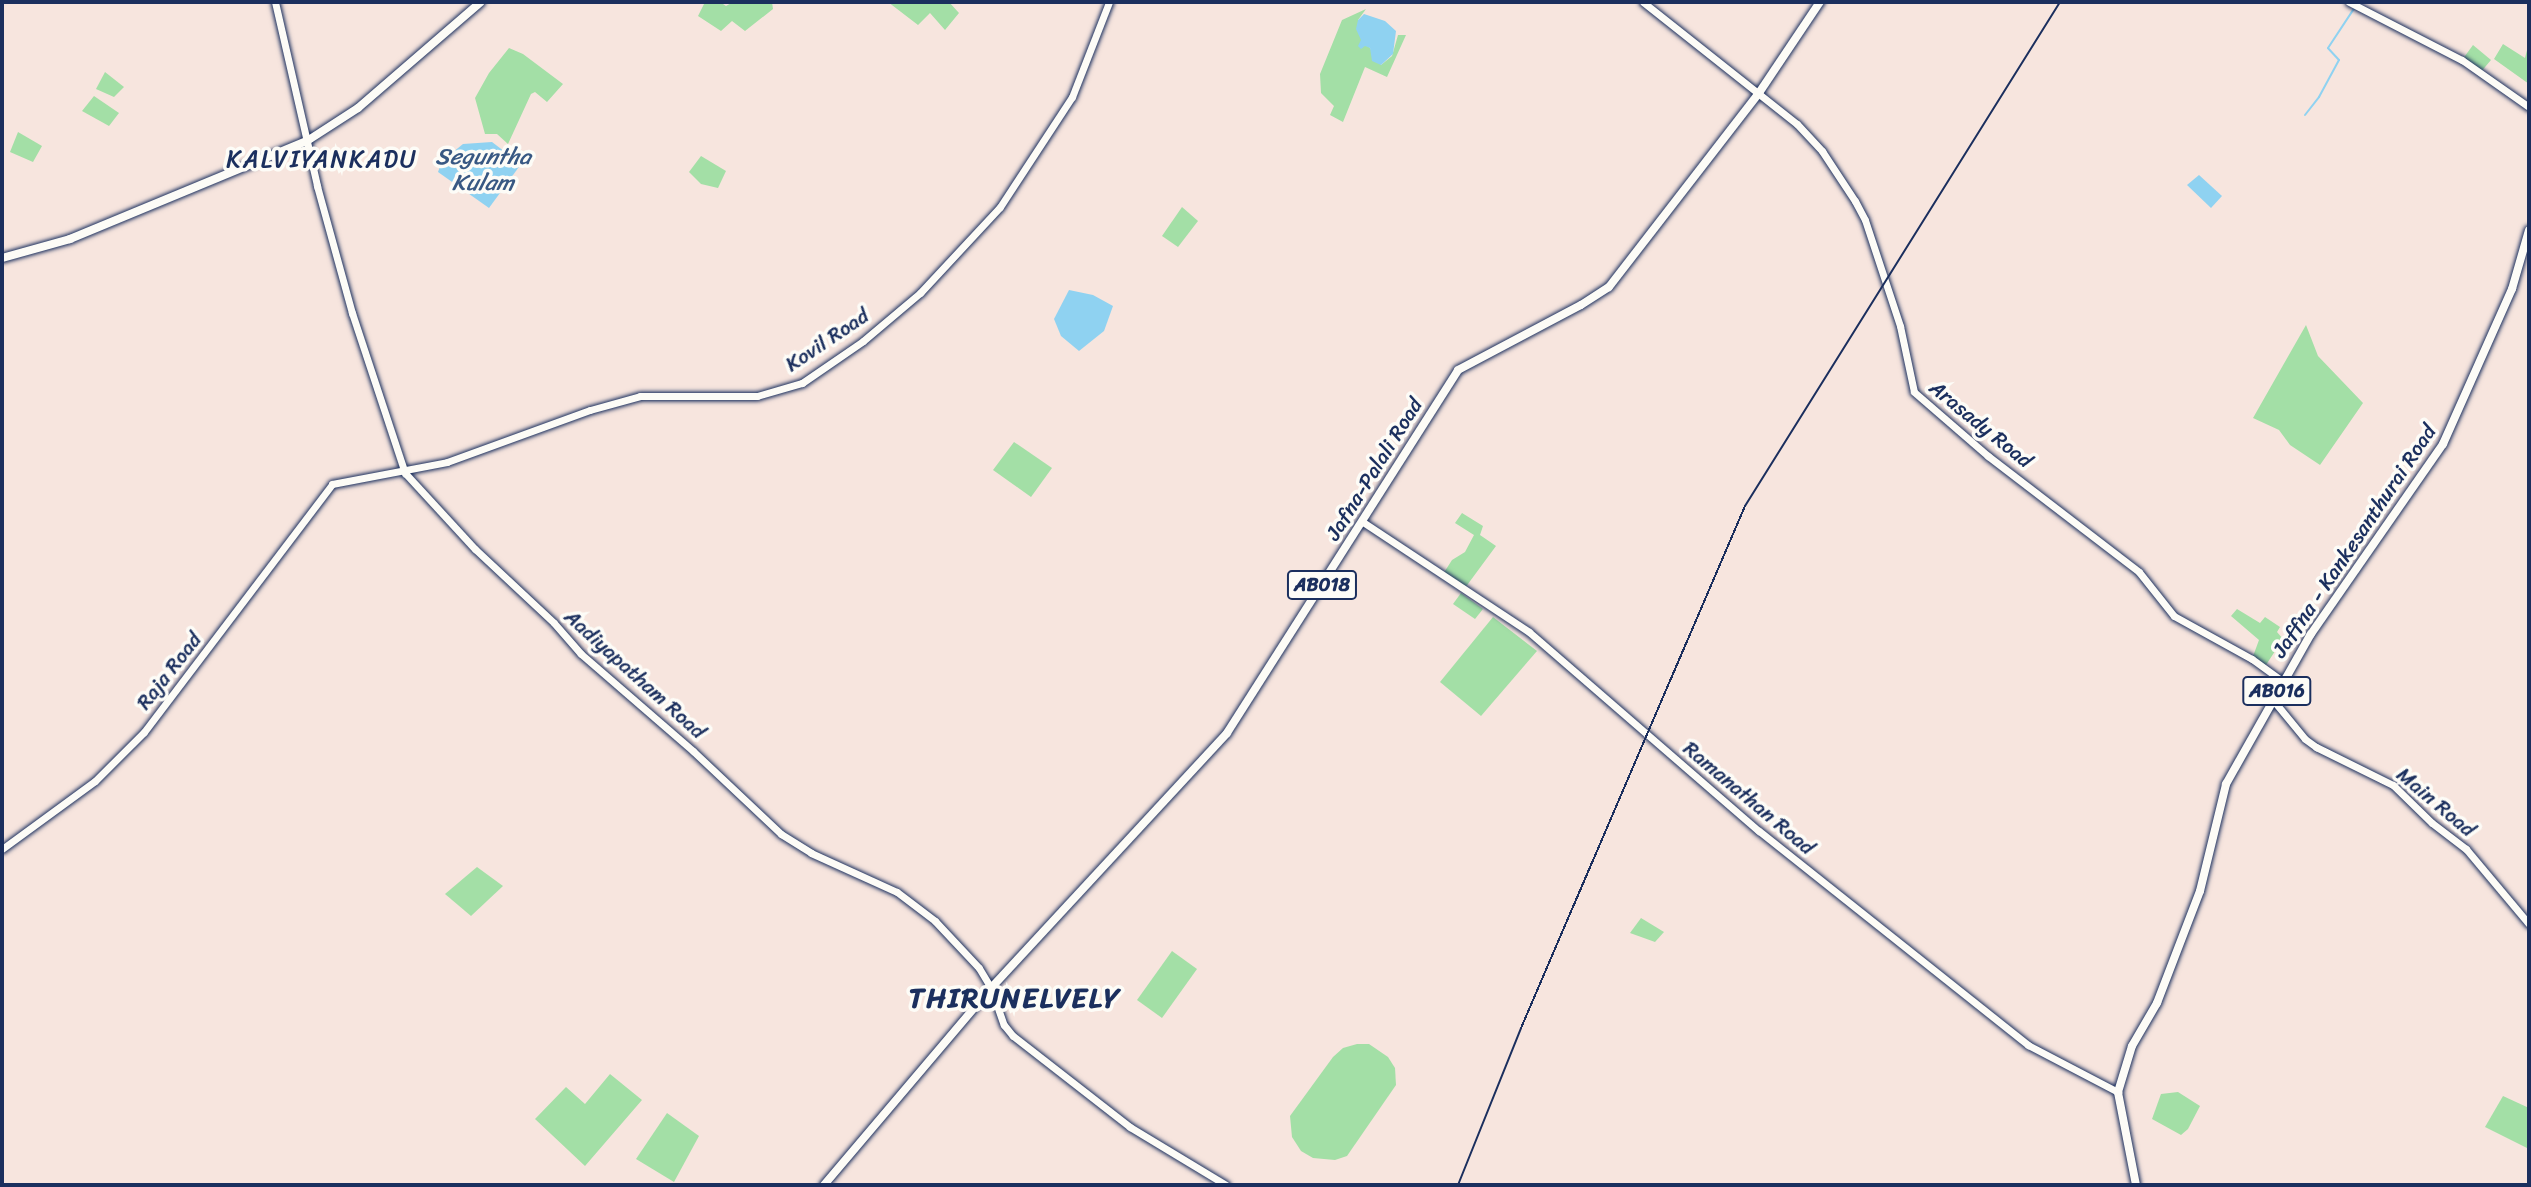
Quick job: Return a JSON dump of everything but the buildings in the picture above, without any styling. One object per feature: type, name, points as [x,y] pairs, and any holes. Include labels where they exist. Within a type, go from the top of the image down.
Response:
[{"type":"main road","points":[[2,258],[70,239],[307,141],[358,108],[481,2]]},
{"type":"main road","name":"Jafna-Palali Road","points":[[824,1185],[991,988],[1227,733],[1458,370],[1581,306],[1609,287],[1759,93],[1820,2]]},
{"type":"main road","name":"Jaffna - Kankesanthurai Road","points":[[2136,1185],[2119,1091],[2132,1046],[2157,1003],[2200,891],[2226,784],[2282,681],[2333,600],[2443,444],[2512,289],[2529,230]]},
{"type":"street","name":"Aadiyapatham Road","points":[[275,2],[307,141],[352,313],[405,472],[475,549],[554,623],[581,654],[693,751],[781,834],[811,853],[897,892],[923,910],[979,968],[991,988],[1004,1025],[1013,1036],[1130,1127],[1226,1185]]},
{"type":"street","name":"Kovil Road","points":[[332,484],[447,462],[590,410],[640,396],[757,396],[802,383],[863,341],[920,293],[1000,207],[1068,105],[1109,2]]},
{"type":"street","name":"Arasady Road","points":[[1643,2],[1759,93],[1815,144],[1855,201],[1900,326],[1914,392],[1988,456],[2139,572],[2174,616],[2252,659],[2282,681]]},
{"type":"street","points":[[2349,2],[2454,55],[2529,107]]},
{"type":"street","name":"Raja Road","points":[[2,849],[95,781],[144,732],[332,484]]},
{"type":"street","name":"Ramanathan Road","points":[[1363,522],[1529,632],[1759,831],[2028,1045],[2119,1091]]},
{"type":"street","name":"Main Road","points":[[2273,700],[2316,747],[2393,785],[2430,822],[2466,849],[2529,924]]},
{"type":"green space","points":[[705,2],[720,2],[726,6],[733,2],[772,2],[773,9],[745,31],[732,21],[721,31],[698,16]]},
{"type":"green space","points":[[888,2],[949,2],[959,13],[945,30],[930,13],[918,25]]},
{"type":"green space","points":[[1366,9],[1358,20],[1358,30],[1381,65],[1392,56],[1398,35],[1406,35],[1387,77],[1365,67],[1343,122],[1330,115],[1334,106],[1321,93],[1320,74],[1342,20]]},
{"type":"green space","points":[[2529,42],[2529,84],[2494,59],[2503,44],[2525,58]]},
{"type":"green space","points":[[2473,45],[2491,60],[2480,73],[2462,60]]},
{"type":"green space","points":[[509,48],[523,54],[563,84],[547,102],[535,92],[531,94],[508,144],[497,134],[485,134],[475,98],[489,73]]},
{"type":"green space","points":[[105,72],[124,87],[114,97],[96,89]]},
{"type":"green space","points":[[94,96],[119,113],[109,126],[82,111]]},
{"type":"green space","points":[[18,132],[42,146],[33,162],[10,152]]},
{"type":"green space","points":[[701,156],[726,171],[718,188],[701,184],[689,172]]},
{"type":"green space","points":[[1182,207],[1198,221],[1178,247],[1162,236]]},
{"type":"green space","points":[[2306,325],[2318,356],[2363,403],[2320,465],[2290,445],[2279,430],[2253,418]]},
{"type":"green space","points":[[1014,442],[1052,468],[1031,497],[993,470]]},
{"type":"green space","points":[[1462,513],[1483,526],[1480,535],[1496,546],[1465,588],[1443,574],[1452,560],[1465,552],[1474,535],[1455,523]]},
{"type":"green space","points":[[1461,593],[1483,609],[1475,619],[1453,604]]},
{"type":"green space","points":[[2237,609],[2260,623],[2265,617],[2280,627],[2277,632],[2283,639],[2264,668],[2252,659],[2259,640],[2231,616]]},
{"type":"green space","points":[[1493,617],[1537,651],[1481,716],[1440,682]]},
{"type":"green space","points":[[477,867],[503,886],[471,916],[445,894]]},
{"type":"green space","points":[[1641,918],[1664,932],[1655,942],[1630,933]]},
{"type":"green space","points":[[1172,951],[1197,969],[1162,1018],[1137,1000]]},
{"type":"green space","points":[[1369,1044],[1388,1057],[1395,1068],[1396,1085],[1347,1156],[1335,1160],[1313,1158],[1301,1151],[1292,1137],[1290,1116],[1333,1057],[1343,1048]]},
{"type":"green space","points":[[610,1074],[642,1100],[585,1166],[535,1119],[566,1087],[585,1104]]},
{"type":"green space","points":[[2178,1092],[2200,1106],[2188,1129],[2181,1135],[2152,1119],[2161,1094]]},
{"type":"green space","points":[[2503,1096],[2529,1108],[2529,1149],[2485,1127]]},
{"type":"green space","points":[[667,1113],[699,1136],[674,1182],[636,1159]]},
{"type":"water","points":[[1364,14],[1385,21],[1396,31],[1393,54],[1381,65],[1372,61],[1370,48],[1365,46],[1361,49],[1358,46],[1361,40],[1356,29],[1358,20]]},
{"type":"water","name":"Seguntha Kulam","points":[[492,142],[521,164],[489,208],[438,172],[442,161],[463,144]]},
{"type":"water","points":[[2199,175],[2222,196],[2211,208],[2187,185]]},
{"type":"water","points":[[1069,290],[1093,295],[1113,306],[1104,331],[1079,351],[1061,336],[1054,319]]},
{"type":"waterway","points":[[2305,115],[2319,97],[2339,60],[2328,48],[2355,7]]},
{"type":"railway","points":[[1458,1185],[1521,1028],[1745,506],[2060,2]]},
{"type":"district","name":"KALVIYANKADU","points":[[322,160]]},
{"type":"district","name":"THIRUNELVELY","points":[[1015,998]]}]
